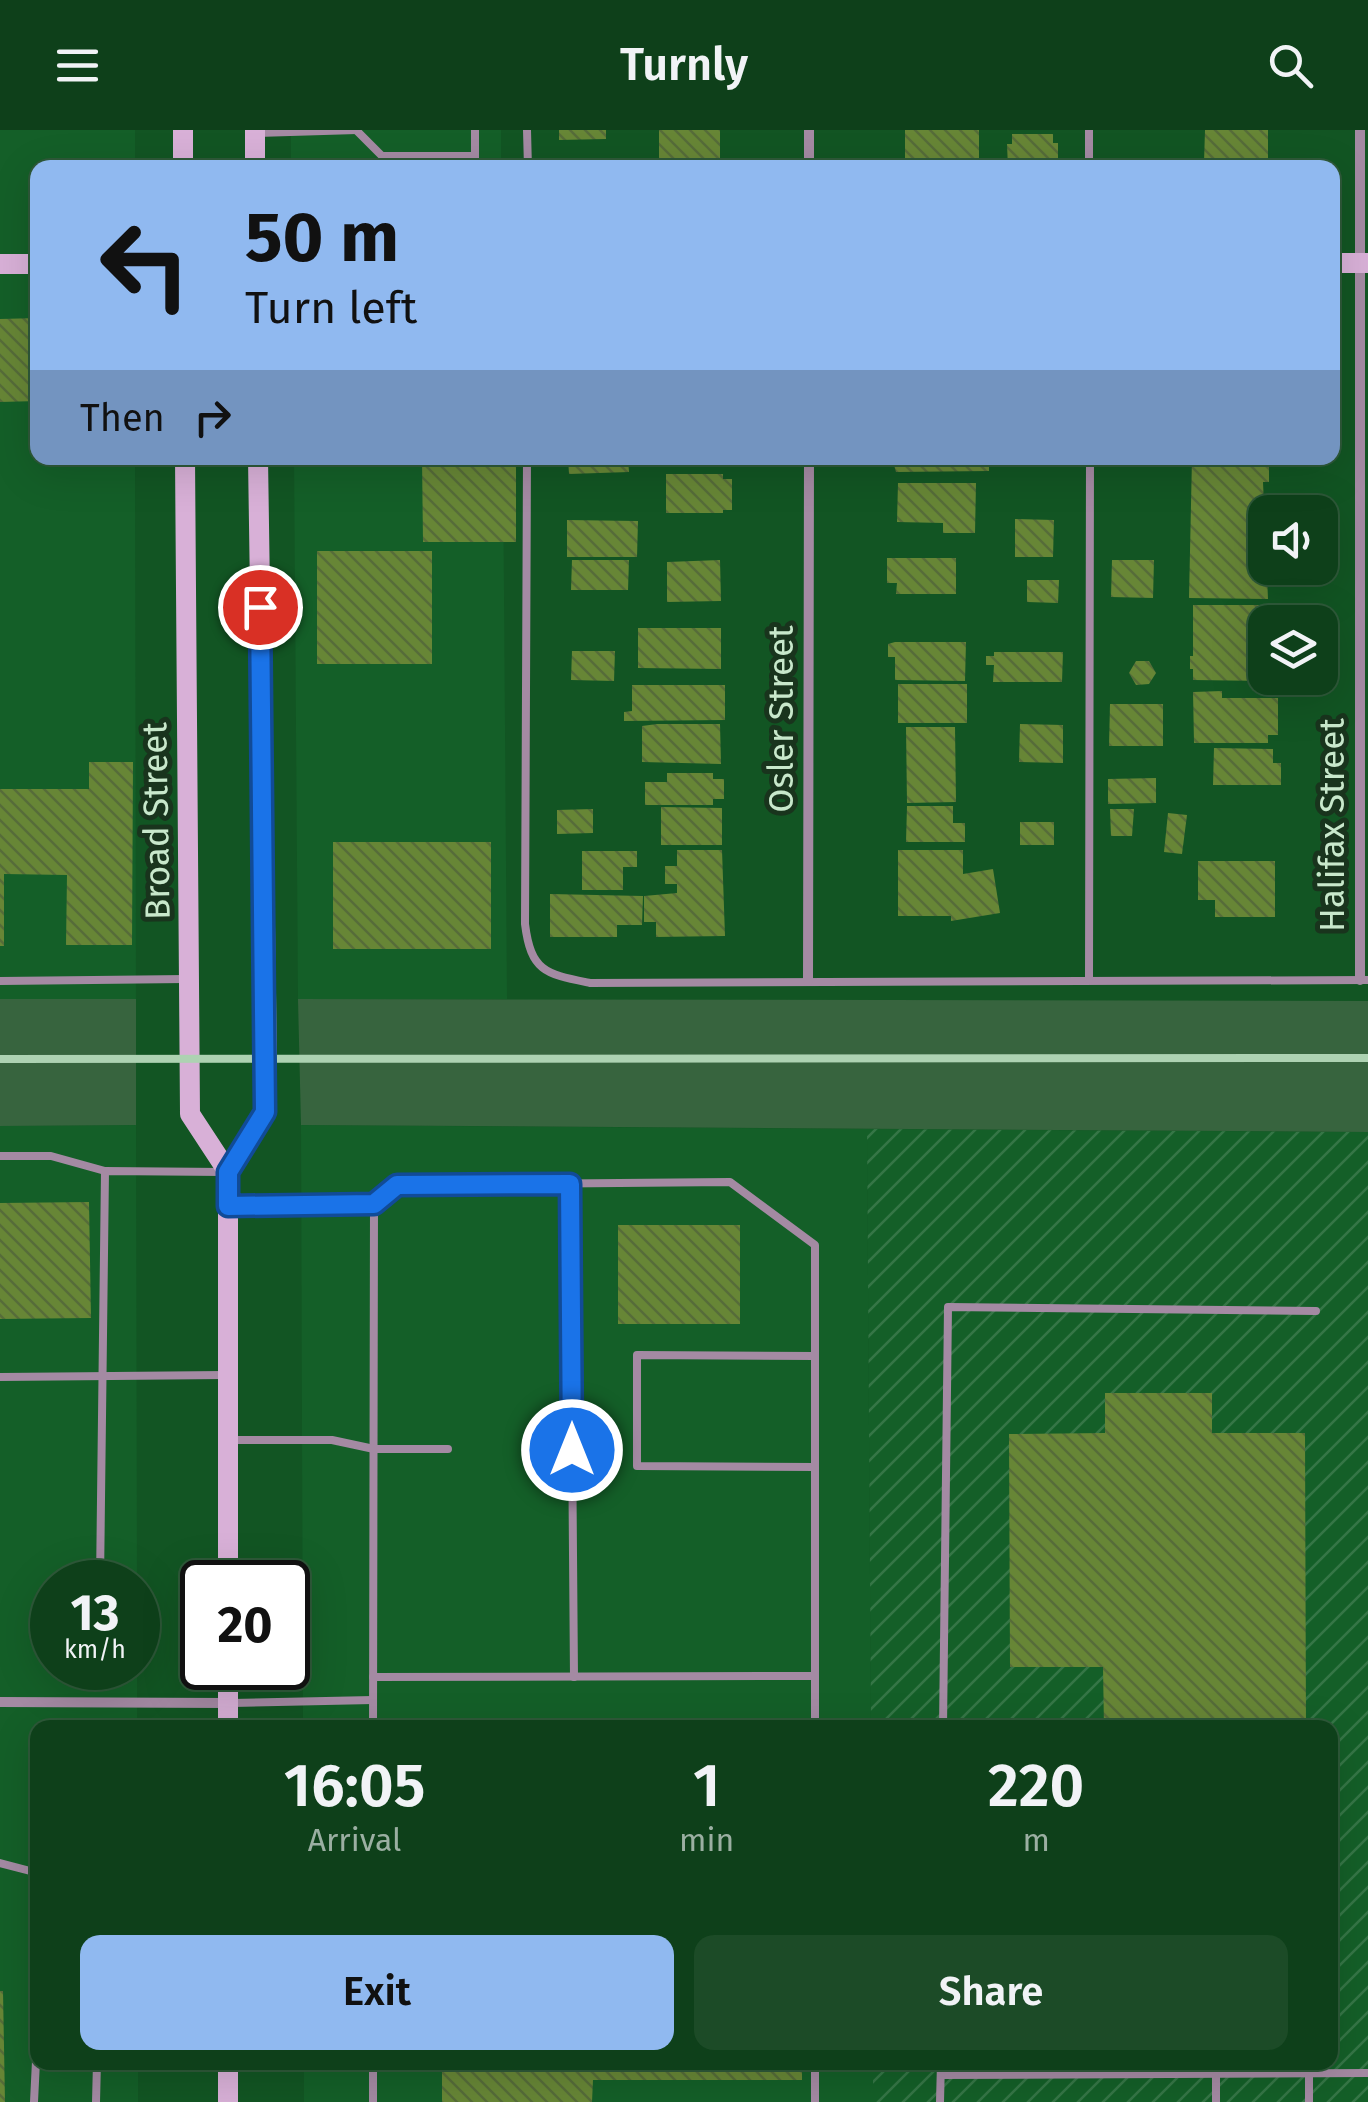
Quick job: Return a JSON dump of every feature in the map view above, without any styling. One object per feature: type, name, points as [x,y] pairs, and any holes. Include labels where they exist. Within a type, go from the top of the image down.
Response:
[{"type":"main road","points":[[183,130],[183,160]]},
{"type":"main road","points":[[254,132],[255,160]]},
{"type":"main road","points":[[0,264],[30,264]]},
{"type":"main road","name":"Broad Street","points":[[185,465],[190,1114],[228,1172]]},
{"type":"main road","points":[[228,1560],[228,1172],[265,1112],[267,1059],[258,465]]},
{"type":"main road","points":[[228,1690],[228,1720]]},
{"type":"main road","points":[[228,2070],[228,2102]]},
{"type":"street","points":[[809,130],[809,160]]},
{"type":"street","name":"Halifax Street","points":[[1360,130],[1364,263],[1364,980]]},
{"type":"street","name":"Osler Street","points":[[808,465],[808,980]]},
{"type":"street","points":[[0,1702],[228,1702]]},
{"type":"lane","points":[[254,132],[357,130],[382,156],[475,156]]},
{"type":"lane","points":[[475,130],[475,160]]},
{"type":"lane","points":[[527,130],[528,160]]},
{"type":"lane","points":[[1089,130],[1089,160]]},
{"type":"lane","points":[[527,465],[525,924],[535,963],[552,976],[590,983],[1364,980]]},
{"type":"lane","points":[[1089,979],[1090,465]]},
{"type":"lane","points":[[0,981],[190,979]]},
{"type":"lane","points":[[0,1156],[51,1156],[104,1171],[228,1172]]},
{"type":"lane","points":[[101,1560],[104,1171]]},
{"type":"lane","points":[[228,1206],[374,1204],[397,1185],[730,1182],[815,1245],[815,1720]]},
{"type":"lane","points":[[570,1184],[574,1677]]},
{"type":"lane","points":[[373,1720],[374,1204]]},
{"type":"lane","points":[[943,1720],[948,1307],[1316,1311]]},
{"type":"lane","points":[[815,1356],[637,1355],[637,1466],[815,1467]]},
{"type":"lane","points":[[0,1377],[228,1375]]},
{"type":"lane","points":[[228,1440],[332,1440],[374,1449],[448,1449]]},
{"type":"lane","points":[[546,1450],[572,1450]]},
{"type":"lane","points":[[373,1677],[815,1676]]},
{"type":"lane","points":[[228,1702],[373,1700]]},
{"type":"lane","points":[[0,1863],[30,1870]]},
{"type":"lane","points":[[34,2102],[36,2070]]},
{"type":"lane","points":[[96,2102],[97,2070]]},
{"type":"lane","points":[[372,2102],[373,2070]]},
{"type":"lane","points":[[815,2070],[815,2102]]},
{"type":"lane","points":[[940,2102],[941,2070]]},
{"type":"lane","points":[[1216,2070],[1216,2102]]},
{"type":"lane","points":[[941,2075],[1368,2072]]},
{"type":"lane","points":[[1309,2074],[1309,2102]]},
{"type":"shaded area","points":[[0,130],[135,130],[135,160],[30,160],[30,465],[135,465],[136,999],[0,999]]},
{"type":"shaded area","points":[[291,130],[501,130],[501,160],[291,160]]},
{"type":"shaded area","points":[[294,465],[503,465],[507,999],[298,999]]},
{"type":"shaded area","points":[[0,999],[136,999],[136,1125],[0,1126]]},
{"type":"shaded area","points":[[298,999],[1368,1001],[1368,1132],[301,1125]]},
{"type":"shaded area","points":[[136,1125],[137,1560],[30,1560],[30,1690],[137,1690],[137,1720],[30,1720],[30,2070],[138,2070],[138,2102],[0,2102],[0,1126]]},
{"type":"shaded area","points":[[301,1125],[867,1129],[871,1720],[303,1720],[303,1690],[310,1690],[310,1560],[302,1560]]},
{"type":"shaded area","points":[[867,1129],[1368,1132],[1368,2102],[873,2102],[873,2070],[1338,2070],[1338,1720],[871,1720]]},
{"type":"shaded area","points":[[304,2070],[873,2070],[873,2102],[304,2102]]},
{"type":"building","points":[[559,130],[606,130],[606,139],[559,140]]},
{"type":"building","points":[[659,130],[720,130],[720,159],[659,159]]},
{"type":"building","points":[[905,130],[979,130],[979,160],[905,160]]},
{"type":"building","points":[[1205,130],[1268,130],[1268,160],[1204,160]]},
{"type":"building","points":[[1012,134],[1053,134],[1053,143],[1058,143],[1058,160],[1008,160],[1007,144],[1012,144]]},
{"type":"building","points":[[30,318],[30,401],[0,402],[0,319]]},
{"type":"building","points":[[422,465],[516,465],[516,542],[423,542]]},
{"type":"building","points":[[568,465],[628,465],[629,472],[569,474]]},
{"type":"building","points":[[894,465],[989,465],[989,471],[896,472]]},
{"type":"building","points":[[1192,465],[1269,465],[1269,482],[1263,482],[1264,495],[1248,495],[1248,585],[1267,585],[1268,599],[1189,598]]},
{"type":"building","points":[[666,474],[723,474],[723,479],[732,479],[732,510],[666,513]]},
{"type":"building","points":[[898,483],[976,483],[975,533],[943,533],[943,523],[897,522]]},
{"type":"building","points":[[1015,519],[1054,520],[1053,557],[1015,557]]},
{"type":"building","points":[[567,520],[638,521],[637,557],[567,557]]},
{"type":"building","points":[[317,551],[432,551],[432,664],[317,664]]},
{"type":"building","points":[[887,558],[956,558],[956,594],[896,594],[897,583],[887,583]]},
{"type":"building","points":[[572,560],[629,560],[628,590],[571,590]]},
{"type":"building","points":[[720,560],[721,601],[667,602],[667,562]]},
{"type":"building","points":[[1112,560],[1154,560],[1153,598],[1111,597]]},
{"type":"building","points":[[1027,580],[1059,580],[1058,603],[1027,602]]},
{"type":"building","points":[[1193,605],[1248,605],[1248,681],[1193,680]]},
{"type":"building","points":[[638,628],[721,628],[721,669],[638,668]]},
{"type":"building","points":[[966,642],[965,681],[895,680],[895,657],[888,657],[888,644]]},
{"type":"building","points":[[572,651],[615,651],[614,681],[571,680]]},
{"type":"building","points":[[994,652],[1063,652],[1062,682],[993,682],[994,665],[986,665],[986,656],[994,656]]},
{"type":"building","points":[[1136,661],[1149,661],[1156,673],[1149,684],[1136,685],[1129,673]]},
{"type":"building","points":[[898,684],[967,684],[967,723],[898,723]]},
{"type":"building","points":[[632,685],[725,685],[725,720],[624,721],[624,712],[632,711]]},
{"type":"building","points":[[1222,691],[1222,698],[1278,698],[1278,735],[1268,735],[1268,743],[1194,743],[1193,692]]},
{"type":"building","points":[[1110,704],[1163,704],[1163,746],[1109,746]]},
{"type":"building","points":[[720,724],[721,764],[642,762],[642,726]]},
{"type":"building","points":[[1020,724],[1063,725],[1063,763],[1019,762]]},
{"type":"building","points":[[906,727],[955,727],[956,802],[907,803]]},
{"type":"building","points":[[1214,748],[1273,749],[1273,763],[1281,763],[1281,785],[1213,785]]},
{"type":"building","points":[[89,762],[133,762],[132,945],[66,945],[67,875],[4,874],[4,946],[0,946],[0,789],[89,789]]},
{"type":"building","points":[[667,773],[713,773],[713,779],[724,779],[724,799],[713,799],[713,805],[645,805],[645,782],[667,782]]},
{"type":"building","points":[[1156,778],[1156,803],[1108,804],[1108,779]]},
{"type":"building","points":[[907,806],[953,806],[953,823],[965,823],[965,842],[906,842]]},
{"type":"building","points":[[661,807],[722,808],[722,845],[661,845]]},
{"type":"building","points":[[593,809],[593,833],[557,834],[557,810]]},
{"type":"building","points":[[1110,809],[1134,809],[1132,836],[1111,836]]},
{"type":"building","points":[[1168,813],[1187,815],[1182,854],[1164,852]]},
{"type":"building","points":[[1020,822],[1054,822],[1054,845],[1020,845]]},
{"type":"building","points":[[333,842],[491,842],[491,949],[333,949]]},
{"type":"building","points":[[677,850],[722,850],[725,936],[656,937],[656,922],[644,922],[644,896],[677,893],[677,884],[665,884],[665,866],[677,866]]},
{"type":"building","points":[[898,850],[963,850],[963,874],[993,869],[1000,913],[951,921],[951,916],[898,916]]},
{"type":"building","points":[[582,851],[637,851],[637,867],[623,867],[623,890],[582,890]]},
{"type":"building","points":[[1198,861],[1275,861],[1275,917],[1215,917],[1215,900],[1198,900]]},
{"type":"building","points":[[550,894],[643,896],[642,925],[617,925],[617,937],[550,937]]},
{"type":"building","points":[[89,1202],[91,1318],[0,1319],[0,1203]]},
{"type":"building","points":[[618,1225],[740,1225],[740,1324],[618,1324]]},
{"type":"building","points":[[1105,1393],[1212,1393],[1212,1433],[1305,1433],[1306,1720],[1104,1720],[1103,1667],[1010,1667],[1009,1434],[1105,1433]]},
{"type":"building","points":[[3,1991],[5,2102],[0,2102]]},
{"type":"building","points":[[442,2070],[802,2070],[802,2080],[593,2080],[592,2102],[442,2102]]},
{"type":"railway","points":[[0,1059],[1368,1058]]},
{"type":"route","points":[[260,607],[265,1112],[228,1172],[228,1206],[374,1204],[397,1185],[570,1184],[572,1450]]}]
